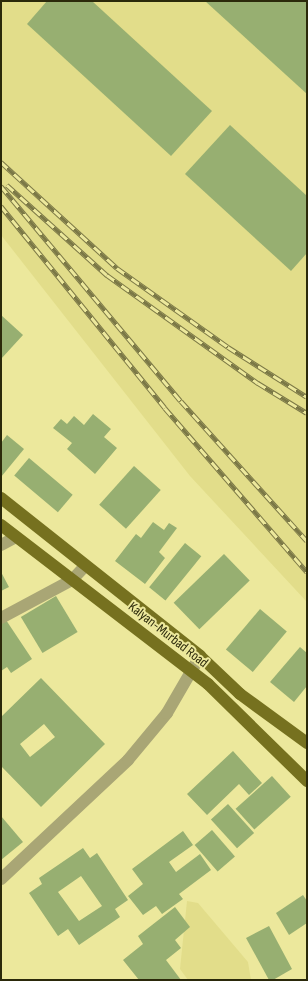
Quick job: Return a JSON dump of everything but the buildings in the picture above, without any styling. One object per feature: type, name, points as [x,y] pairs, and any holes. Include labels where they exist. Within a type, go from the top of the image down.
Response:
[{"type":"main road","name":"Kalyan-Murbad Road","points":[[1,498],[84,567],[200,656],[240,694],[307,743]]},
{"type":"main road","name":"Kalyan-Murbad Road","points":[[1,525],[190,672],[307,781]]},
{"type":"street","points":[[1,545],[16,537]]},
{"type":"street","points":[[1,618],[72,580],[84,567]]},
{"type":"street","points":[[1,880],[128,760],[167,713],[200,656]]},
{"type":"shaded area","points":[[1,1],[307,1],[307,602],[190,476],[1,235]]},
{"type":"shaded area","points":[[187,901],[198,903],[248,962],[251,980],[188,980],[180,969]]},
{"type":"railway","points":[[1,162],[117,268],[228,347],[307,397]]},
{"type":"railway","points":[[7,185],[107,275],[258,383],[307,413]]},
{"type":"railway","points":[[1,186],[181,401],[307,541]]},
{"type":"railway","points":[[1,206],[165,408],[307,572]]}]
